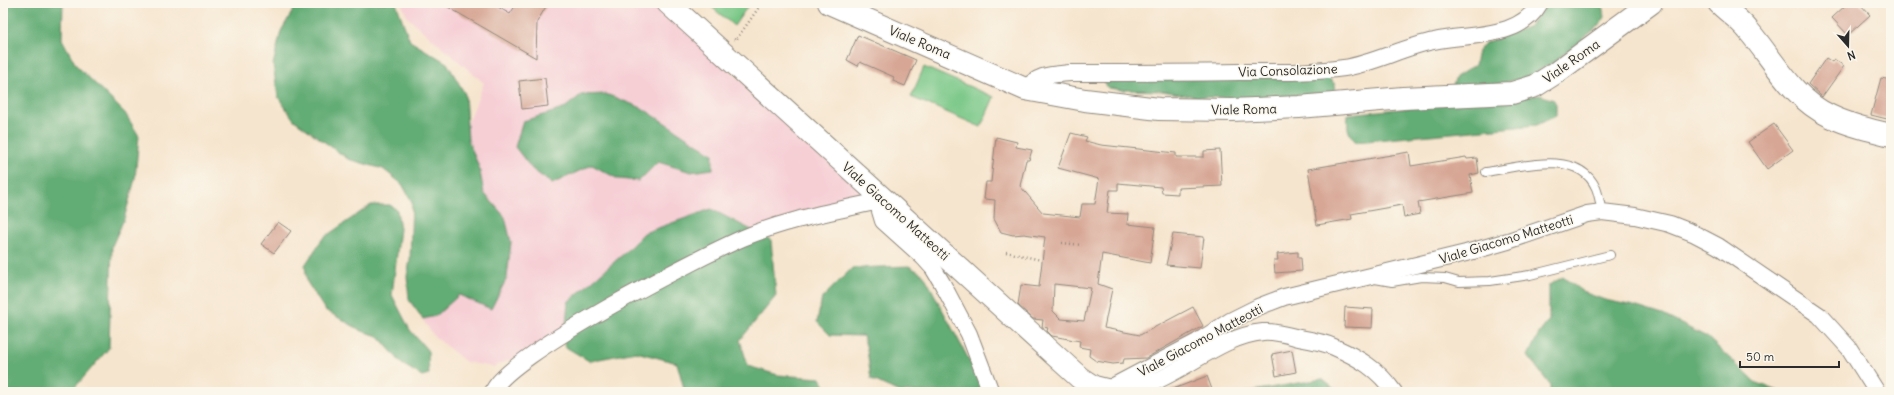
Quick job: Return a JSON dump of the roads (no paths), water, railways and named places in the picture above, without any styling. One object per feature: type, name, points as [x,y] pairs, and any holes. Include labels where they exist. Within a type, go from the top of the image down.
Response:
[{"type":"street","name":"Viale Giacomo Matteotti","points":[[668,3],[1080,378],[1094,387],[1106,390],[1258,307],[1284,298],[1368,278],[1508,241],[1556,223],[1602,212],[1635,216],[1670,224],[1693,233],[1718,246],[1819,315],[1849,348],[1877,392]]},
{"type":"street","name":"Viale Roma","points":[[829,3],[1025,89],[1085,100],[1159,109],[1232,110],[1299,108],[1403,98],[1512,93],[1535,86],[1557,72],[1651,3]]},
{"type":"street","name":"Via Consolazione","points":[[1025,89],[1034,80],[1043,77],[1070,73],[1299,72],[1344,68],[1373,61],[1432,41],[1457,36],[1496,33],[1514,27],[1537,9],[1540,3]]},
{"type":"street","points":[[1719,3],[1748,29],[1790,85],[1808,101],[1828,116],[1862,128],[1891,135]]},
{"type":"street","points":[[493,392],[505,376],[533,355],[594,315],[688,265],[743,238],[782,224],[883,200],[880,211],[883,221],[923,257],[933,268],[942,283],[969,334],[991,392]]},
{"type":"street","points":[[1106,390],[1133,388],[1144,385],[1169,375],[1200,356],[1228,343],[1250,335],[1267,332],[1325,343],[1358,357],[1380,374],[1394,392]]},
{"type":"lane","points":[[1486,172],[1557,162],[1582,170],[1596,187],[1602,212]]},
{"type":"lane","points":[[1368,278],[1392,282],[1421,277],[1446,278],[1459,282],[1490,281],[1530,275],[1610,255]]}]
